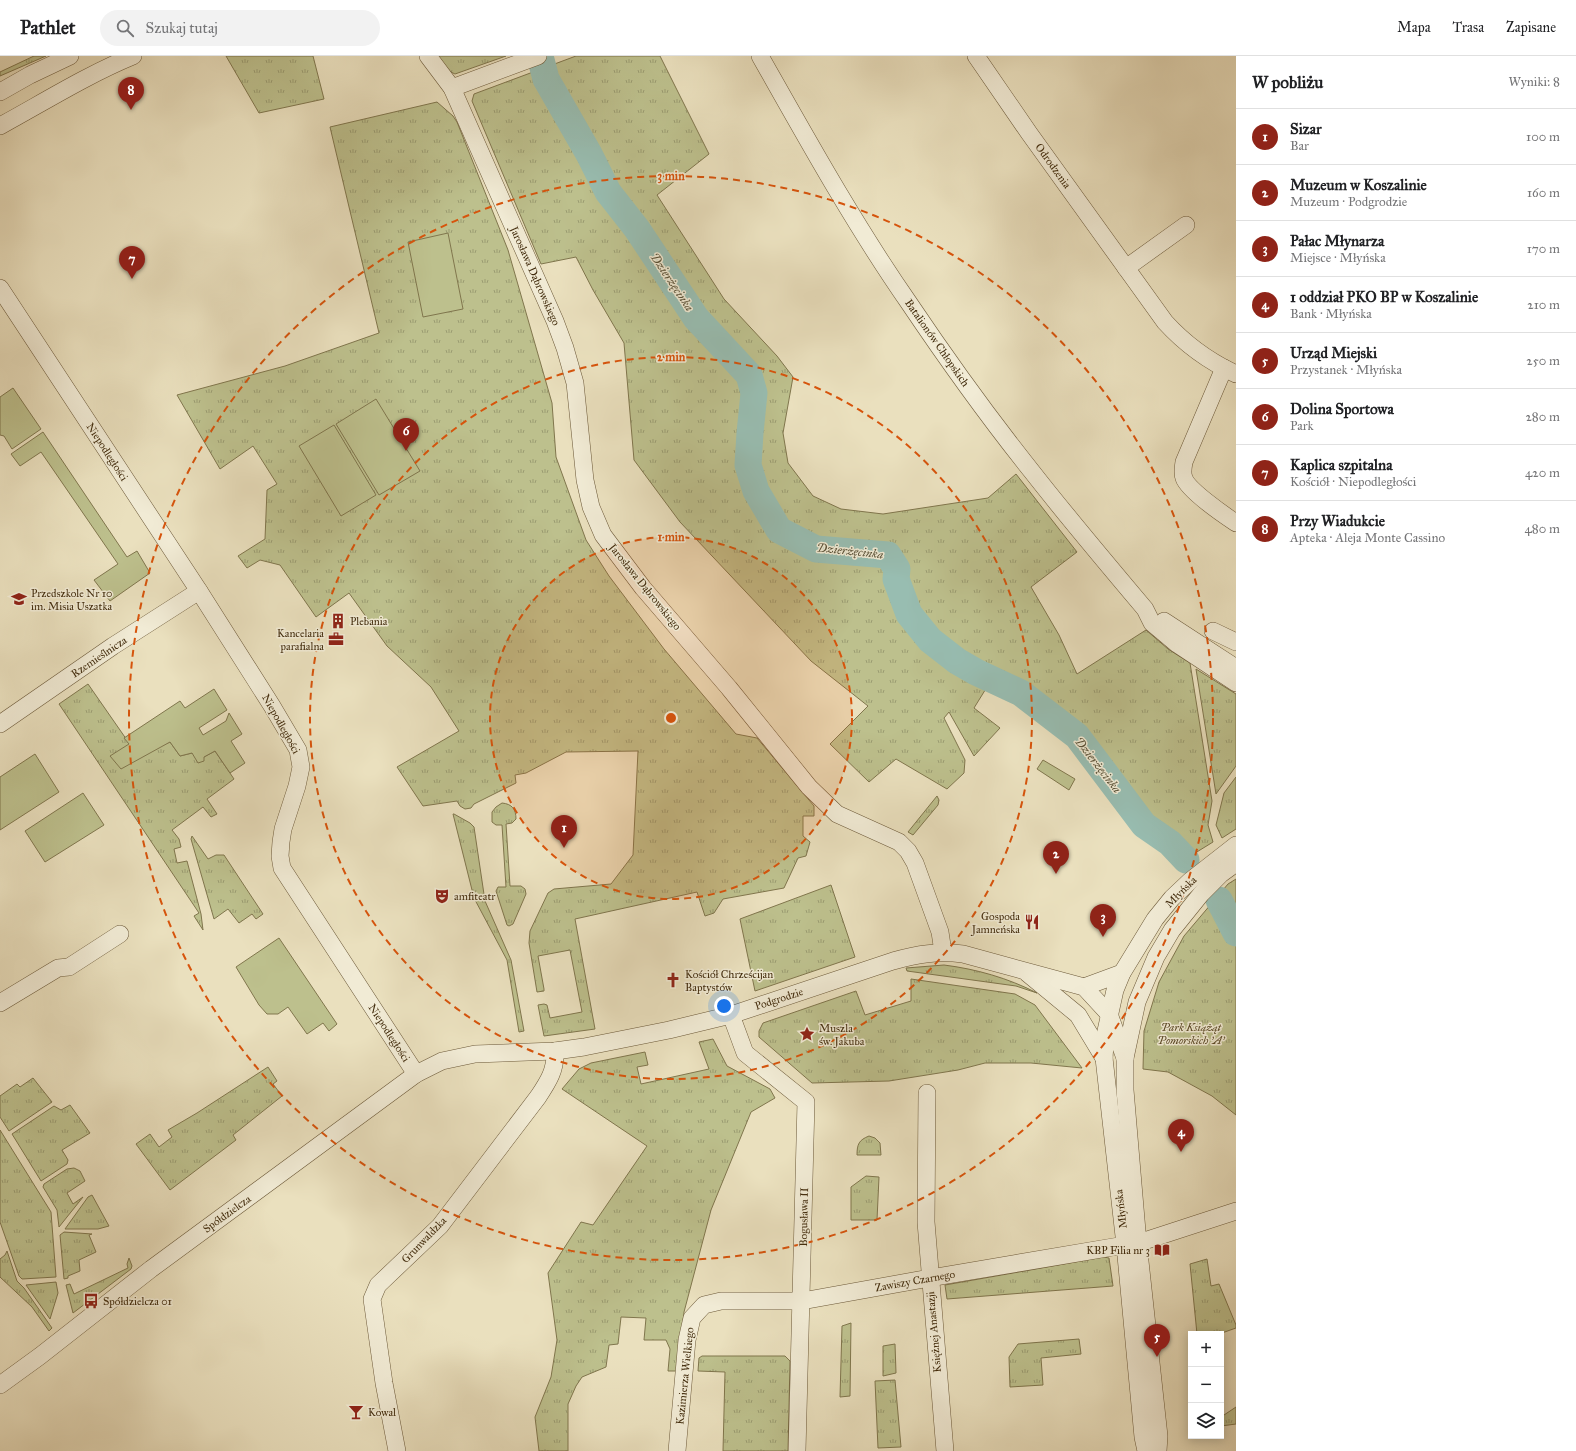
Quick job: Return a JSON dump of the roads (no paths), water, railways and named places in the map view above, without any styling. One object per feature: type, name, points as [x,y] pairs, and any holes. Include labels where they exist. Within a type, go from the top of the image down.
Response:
[{"type":"street","points":[[0,92],[30,75],[70,56]]},
{"type":"street","points":[[0,126],[112,64],[133,56]]},
{"type":"street","name":"Jarosława Dąbrowskiego","points":[[428,56],[452,88],[566,348],[575,383],[585,480],[591,507],[603,535],[643,588],[729,688],[809,787],[837,814],[899,842],[908,851],[915,863],[940,932],[943,952]]},
{"type":"street","name":"Batalionów Chłopskich","points":[[760,56],[826,171],[912,308],[1020,456],[1145,609],[1152,623],[1177,644],[1236,683]]},
{"type":"street","points":[[452,88],[532,58]]},
{"type":"street","name":"Odrodzenia","points":[[982,58],[1016,115],[1126,268],[1175,332],[1206,358],[1230,371],[1184,462],[1183,476],[1186,483],[1197,493],[1236,523]]},
{"type":"street","points":[[1126,268],[1186,225]]},
{"type":"street","name":"Niepodległości","points":[[0,288],[199,591],[298,750],[301,767],[298,786],[283,829],[280,856],[282,868],[416,1074],[442,1061],[475,1054],[533,1052]]},
{"type":"street","name":"Rzemieślnicza","points":[[0,724],[113,646],[199,591]]},
{"type":"street","name":"Batalionów Chłopskich","points":[[1145,609],[1235,664]]},
{"type":"street","points":[[1213,631],[1236,642]]},
{"type":"street","name":"Młyńska","points":[[1158,1451],[1159,1436],[1104,1058],[1106,1031],[1109,1014],[1122,973],[1155,919],[1172,898],[1195,887],[1232,857]]},
{"type":"street","name":"Młyńska","points":[[1146,1451],[1143,1437],[1132,1244],[1125,1090],[1125,1058],[1137,1002],[1156,957],[1195,887]]},
{"type":"street","points":[[0,1003],[58,968],[69,967],[120,934]]},
{"type":"street","name":"Podgrodzie","points":[[533,1052],[584,1048],[731,1015],[893,961],[916,955],[943,952],[963,954],[1084,987]]},
{"type":"street","name":"Podgrodzie","points":[[1022,969],[1078,1015],[1104,1058]]},
{"type":"street","points":[[1109,1014],[1084,987],[1122,973]]},
{"type":"street","points":[[1078,1015],[1109,1014],[1137,1002]]},
{"type":"street","name":"Młyńska","points":[[1109,1014],[1125,1058]]},
{"type":"street","name":"Bogusława II","points":[[731,1015],[745,1053],[806,1102],[798,1451]]},
{"type":"street","name":"Grunwaldzka","points":[[397,1451],[384,1383],[372,1299],[378,1285],[440,1226],[538,1097],[554,1070],[555,1051]]},
{"type":"street","name":"Spółdzielcza","points":[[0,1385],[40,1356],[151,1269],[416,1074]]},
{"type":"street","name":"Księżnej Anastazji","points":[[927,1093],[926,1222],[945,1451]]},
{"type":"street","name":"Zawiszy Czarnego","points":[[704,1305],[722,1301],[802,1301],[1132,1244],[1236,1211]]},
{"type":"street","name":"Kazimierza Wielkiego","points":[[677,1451],[687,1340],[692,1318],[704,1305]]},
{"type":"street","name":"Spółdzielcza","points":[[0,1398],[40,1356]]},
{"type":"water","points":[[1112,783],[1145,813],[1144,825],[1138,828],[1127,822],[1118,806]]},
{"type":"waterway","name":"Dzierżęcinka","points":[[540,56],[546,79],[589,154],[608,192],[637,229],[696,318],[749,375],[754,393],[748,465],[756,491],[779,530],[816,549],[888,555],[897,569],[896,579],[909,614],[930,640],[957,661],[976,672],[1021,693],[1077,736],[1144,825],[1170,843],[1186,860]]},
{"type":"waterway","name":"Dzierżęcinka","points":[[1219,900],[1236,933]]},
{"type":"place","name":"Przy Wiadukcie","points":[[131,110]]},
{"type":"place","name":"Kaplica szpitalna","points":[[132,279]]},
{"type":"place","name":"Dolina Sportowa","points":[[406,451]]},
{"type":"place","name":"Przedszkole Nr 10 im. Misia Uszatka","points":[[19,599]]},
{"type":"place","name":"Plebania","points":[[338,621]]},
{"type":"place","name":"Kancelaria parafialna","points":[[336,639]]},
{"type":"place","name":"Sizar","points":[[564,848]]},
{"type":"place","name":"Muzeum w Koszalinie","points":[[1056,874]]},
{"type":"place","name":"amfiteatr","points":[[442,896]]},
{"type":"place","name":"Gospoda Jamneńska","points":[[1032,922]]},
{"type":"place","name":"Pałac Młynarza","points":[[1103,937]]},
{"type":"place","name":"Kościół Chrześcijan Baptystów","points":[[673,980]]},
{"type":"place","name":"Muszla św. Jakuba","points":[[807,1034]]},
{"type":"place","name":"1 oddział PKO BP w Koszalinie","points":[[1181,1152]]},
{"type":"place","name":"KBP Filia nr 3","points":[[1162,1250]]},
{"type":"place","name":"Spółdzielcza 01","points":[[91,1301]]},
{"type":"place","name":"Urząd Miejski","points":[[1157,1357]]},
{"type":"place","name":"Kowal","points":[[356,1412]]},
{"type":"park label","name":"Park Książąt Pomorskich 'A'","points":[[1191,1033]]}]
